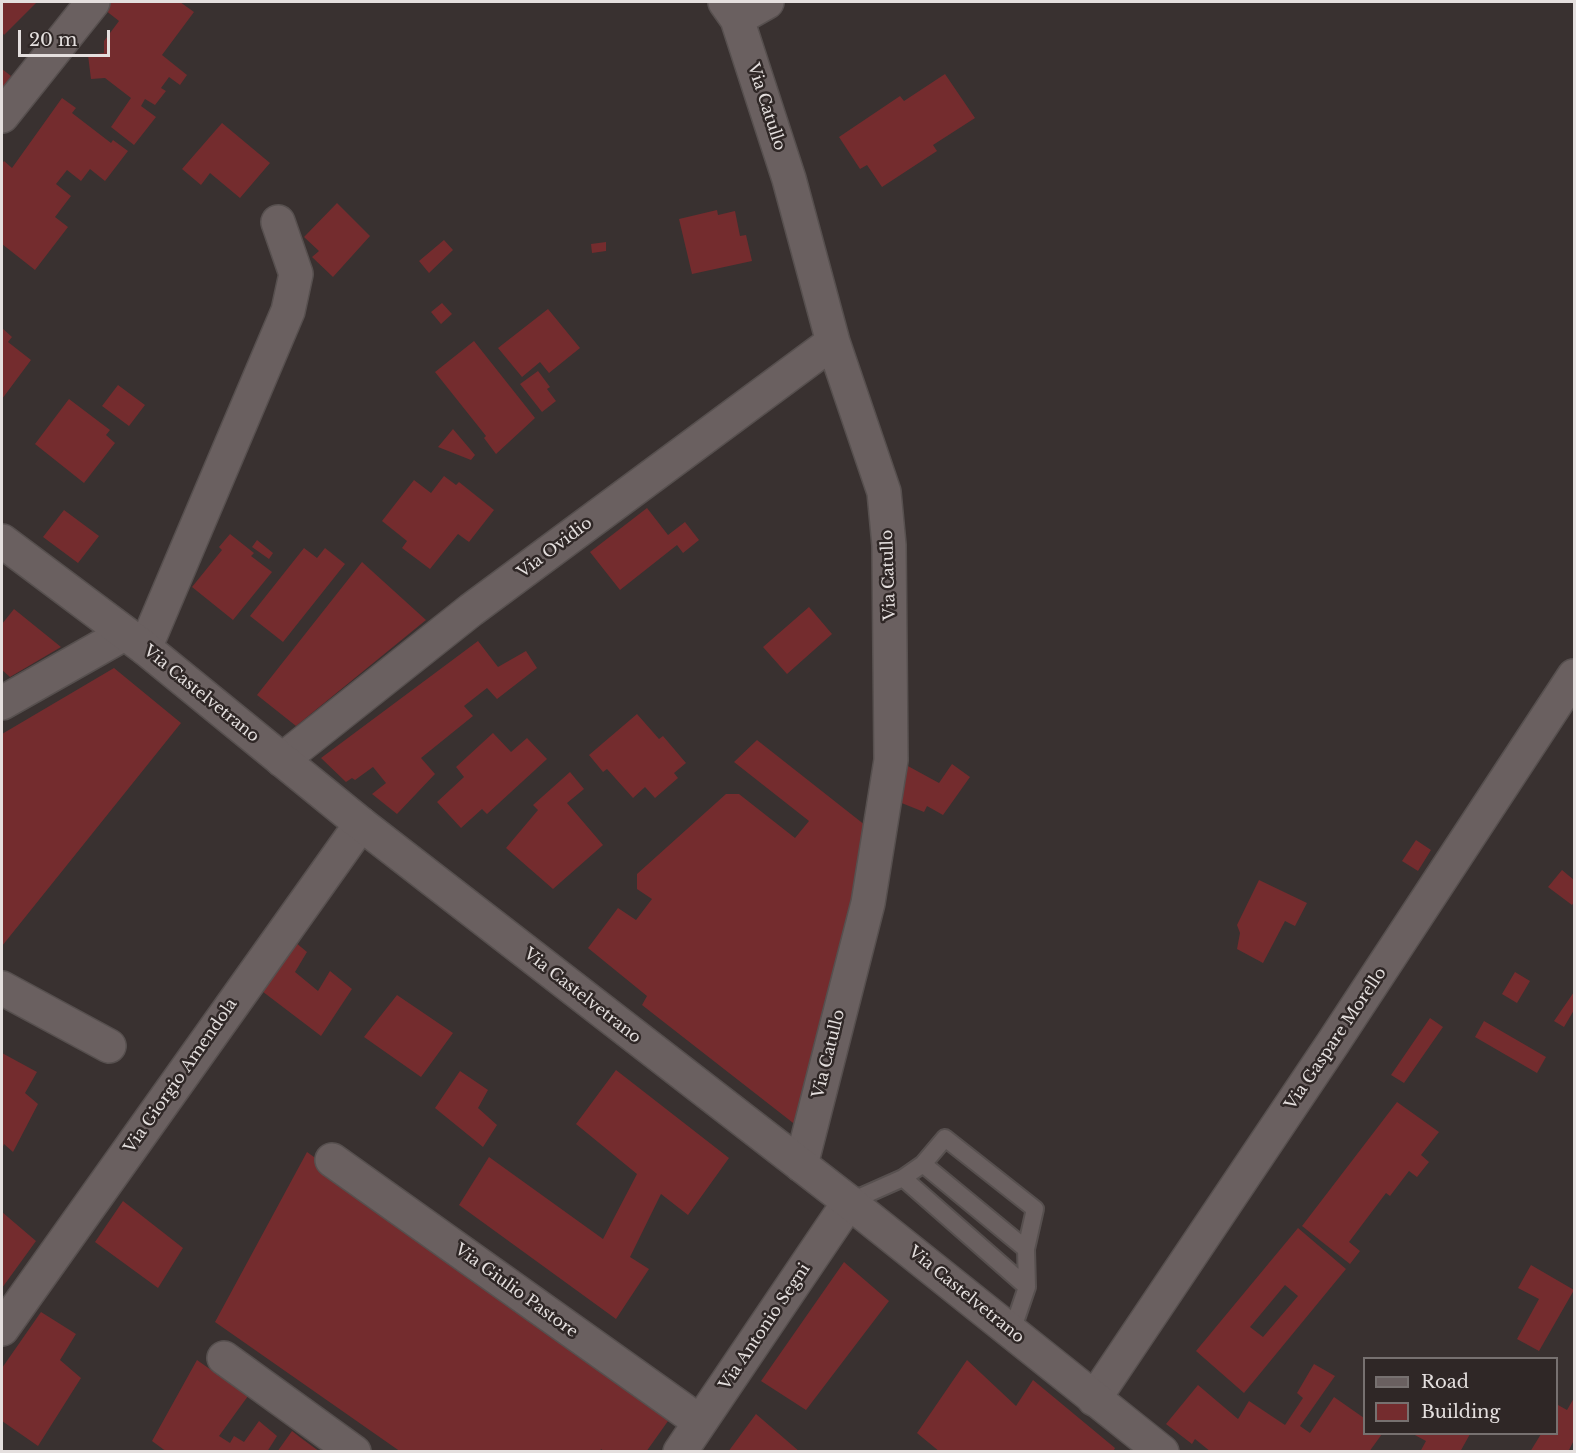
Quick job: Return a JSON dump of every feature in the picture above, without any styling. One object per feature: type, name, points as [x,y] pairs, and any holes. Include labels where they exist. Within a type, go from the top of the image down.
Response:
[{"type":"street","points":[[2,116],[93,2]]},
{"type":"street","points":[[731,10],[767,2]]},
{"type":"street","name":"Via Catullo","points":[[731,10],[789,179],[833,342],[884,492],[889,545],[891,760],[868,903],[801,1165]]},
{"type":"street","points":[[2,703],[134,641],[288,311],[296,274],[278,222]]},
{"type":"street","name":"Via Ovidio","points":[[282,760],[471,610],[833,342]]},
{"type":"street","name":"Via Castelvetrano","points":[[2,542],[134,641],[361,824],[849,1202],[1012,1331],[1151,1448]]},
{"type":"street","name":"Via Gaspare Morello","points":[[1094,1399],[1333,1044],[1575,676]]},
{"type":"street","name":"Via Giorgio Amendola","points":[[2,1329],[361,824]]},
{"type":"street","points":[[2,988],[109,1046]]},
{"type":"street","name":"Via Giulio Pastore","points":[[332,1160],[699,1422]]},
{"type":"street","name":"Via Antonio Segni","points":[[680,1452],[849,1202]]},
{"type":"street","points":[[224,1358],[354,1452]]},
{"type":"lane","points":[[849,1202],[903,1178],[923,1164],[945,1138],[1035,1209],[1026,1249],[1027,1287],[1012,1331]]},
{"type":"lane","points":[[923,1164],[1026,1249]]},
{"type":"lane","points":[[903,1178],[1027,1287]]},
{"type":"building","points":[[2,2],[37,2],[4,35],[2,32]]},
{"type":"building","points":[[111,2],[180,2],[194,12],[162,55],[187,75],[180,85],[169,77],[161,88],[166,91],[155,105],[145,99],[141,106],[156,117],[134,145],[111,127],[131,98],[105,78],[91,79],[88,55],[104,53],[104,41],[119,21],[105,10]]},
{"type":"building","points":[[2,69],[11,76],[2,89]]},
{"type":"building","points":[[945,74],[975,118],[933,145],[937,151],[882,187],[867,165],[860,169],[839,137],[900,96],[904,101]]},
{"type":"building","points":[[62,98],[76,108],[72,113],[111,143],[113,140],[128,151],[105,181],[90,169],[81,181],[67,170],[56,184],[71,196],[55,217],[68,227],[35,270],[2,244],[2,164],[4,161],[12,168]]},
{"type":"building","points":[[222,123],[270,163],[240,198],[210,173],[201,185],[182,169]]},
{"type":"building","points":[[337,203],[370,236],[333,277],[312,257],[319,251],[304,237]]},
{"type":"building","points":[[717,210],[718,215],[735,211],[740,236],[746,235],[752,261],[692,274],[679,219]]},
{"type":"building","points":[[444,240],[453,250],[429,273],[419,261]]},
{"type":"building","points":[[606,242],[606,251],[592,253],[591,244]]},
{"type":"building","points":[[442,303],[452,314],[441,324],[431,312]]},
{"type":"building","points":[[548,309],[580,348],[549,373],[540,362],[522,377],[498,348]]},
{"type":"building","points":[[2,328],[12,337],[8,342],[31,360],[2,399]]},
{"type":"building","points":[[474,341],[535,418],[496,454],[484,438],[486,436],[435,372]]},
{"type":"building","points":[[538,371],[550,387],[547,389],[556,401],[542,412],[520,384]]},
{"type":"building","points":[[118,385],[145,405],[129,426],[102,406]]},
{"type":"building","points":[[69,399],[110,430],[106,435],[115,443],[84,483],[35,444]]},
{"type":"building","points":[[453,429],[475,455],[471,460],[438,447]]},
{"type":"building","points":[[444,476],[456,485],[459,482],[494,510],[469,542],[458,534],[430,569],[402,548],[407,541],[382,521],[414,480],[431,493]]},
{"type":"building","points":[[647,508],[668,535],[685,522],[699,540],[683,553],[677,545],[620,590],[590,552]]},
{"type":"building","points":[[64,510],[99,536],[78,563],[43,537]]},
{"type":"building","points":[[230,534],[254,553],[251,556],[272,572],[233,620],[192,587],[222,550],[219,547]]},
{"type":"building","points":[[257,540],[273,553],[269,559],[252,547]]},
{"type":"building","points":[[304,548],[317,558],[325,548],[345,564],[283,642],[250,616]]},
{"type":"building","points":[[362,562],[426,620],[296,726],[257,695]]},
{"type":"building","points":[[809,607],[832,634],[787,674],[763,647]]},
{"type":"building","points":[[14,609],[61,647],[10,677],[2,670],[2,624]]},
{"type":"building","points":[[478,641],[498,667],[526,651],[537,668],[497,699],[487,688],[464,706],[473,716],[421,758],[435,774],[397,814],[372,794],[386,783],[373,767],[355,780],[352,778],[346,782],[321,758]]},
{"type":"building","points":[[114,668],[181,723],[2,946],[2,734]]},
{"type":"building","points":[[637,714],[659,739],[663,736],[686,763],[674,773],[678,778],[655,798],[645,787],[633,798],[607,769],[603,772],[589,755]]},
{"type":"building","points":[[493,733],[511,752],[527,738],[547,759],[487,814],[482,809],[461,828],[437,802],[464,777],[456,767]]},
{"type":"building","points":[[757,740],[870,829],[797,1126],[642,1005],[647,996],[588,948],[618,908],[636,920],[652,899],[637,889],[637,874],[726,794],[739,794],[795,838],[809,821],[734,762]]},
{"type":"building","points":[[952,764],[970,777],[943,815],[927,806],[924,812],[899,802],[906,765],[939,783]]},
{"type":"building","points":[[570,772],[584,789],[567,803],[603,845],[553,889],[506,848],[538,810],[533,805]]},
{"type":"building","points":[[1416,840],[1431,850],[1418,871],[1402,861]]},
{"type":"building","points":[[1562,870],[1574,880],[1572,905],[1548,887]]},
{"type":"building","points":[[1259,880],[1307,903],[1295,926],[1285,921],[1263,963],[1237,949],[1240,933],[1237,925]]},
{"type":"building","points":[[289,937],[307,952],[295,972],[318,991],[330,971],[352,989],[321,1036],[254,985]]},
{"type":"building","points":[[1515,972],[1530,981],[1517,1003],[1502,994]]},
{"type":"building","points":[[1574,992],[1574,1010],[1564,1027],[1554,1021]]},
{"type":"building","points":[[397,995],[453,1033],[421,1077],[364,1037]]},
{"type":"building","points":[[1430,1018],[1443,1027],[1404,1083],[1391,1075]]},
{"type":"building","points":[[1484,1021],[1546,1057],[1537,1073],[1475,1037]]},
{"type":"building","points":[[2,1053],[37,1072],[25,1093],[38,1104],[13,1152],[4,1144],[2,1149]]},
{"type":"building","points":[[616,1070],[729,1158],[688,1215],[661,1194],[630,1257],[649,1269],[616,1319],[459,1205],[489,1157],[603,1239],[637,1174],[576,1124]]},
{"type":"building","points":[[460,1071],[488,1090],[478,1108],[497,1125],[483,1147],[435,1108]]},
{"type":"building","points":[[1397,1102],[1439,1132],[1421,1155],[1429,1162],[1417,1177],[1409,1171],[1390,1196],[1386,1193],[1349,1242],[1360,1251],[1350,1264],[1302,1226]]},
{"type":"building","points":[[307,1152],[673,1414],[646,1452],[605,1452],[601,1449],[600,1452],[401,1452],[215,1322]]},
{"type":"building","points":[[123,1201],[183,1248],[158,1288],[95,1242]]},
{"type":"building","points":[[2,1212],[36,1241],[2,1288]]},
{"type":"building","points":[[1298,1228],[1346,1269],[1244,1393],[1196,1351]],"holes":[[[1285,1285],[1298,1296],[1263,1337],[1250,1327]]]},
{"type":"building","points":[[844,1262],[889,1301],[806,1410],[761,1381]]},
{"type":"building","points":[[1531,1265],[1574,1290],[1539,1351],[1517,1339],[1539,1299],[1518,1288]]},
{"type":"building","points":[[41,1312],[76,1334],[60,1360],[81,1378],[38,1446],[2,1421],[2,1368]]},
{"type":"building","points":[[197,1360],[248,1396],[219,1436],[230,1443],[234,1436],[244,1442],[259,1421],[277,1436],[267,1452],[167,1452],[152,1441]]},
{"type":"building","points":[[967,1360],[1016,1406],[1033,1380],[1115,1448],[1113,1452],[940,1452],[917,1433]]},
{"type":"building","points":[[1314,1364],[1335,1376],[1300,1426],[1310,1433],[1334,1397],[1363,1417],[1363,1435],[1381,1435],[1369,1452],[1211,1452],[1195,1439],[1192,1444],[1166,1424],[1198,1385],[1238,1419],[1249,1401],[1285,1425],[1303,1398],[1297,1393]]},
{"type":"building","points":[[1574,1398],[1574,1440],[1568,1452],[1530,1452],[1540,1435],[1558,1435],[1558,1405],[1567,1410]]},
{"type":"building","points":[[756,1414],[800,1452],[728,1452]]},
{"type":"building","points":[[292,1431],[301,1438],[320,1452],[277,1452]]},
{"type":"building","points":[[1415,1435],[1469,1435],[1460,1452],[1420,1452],[1426,1441]]}]
